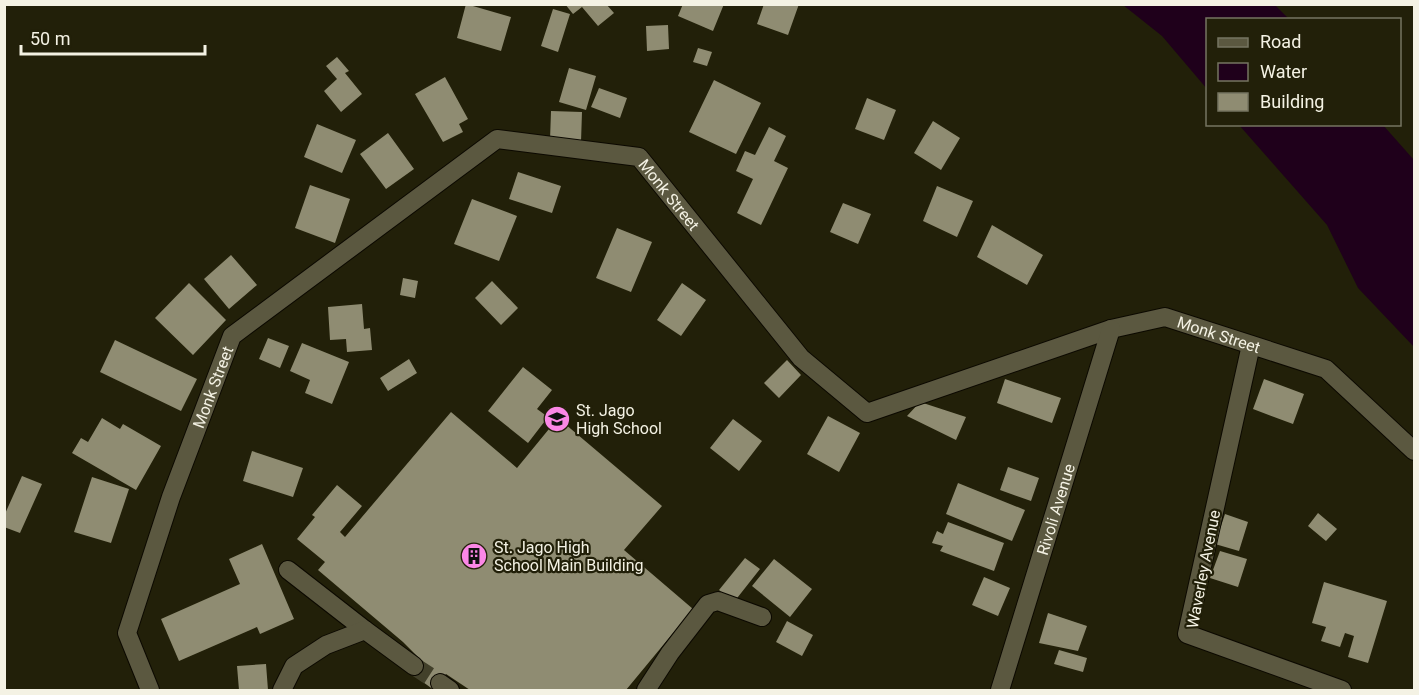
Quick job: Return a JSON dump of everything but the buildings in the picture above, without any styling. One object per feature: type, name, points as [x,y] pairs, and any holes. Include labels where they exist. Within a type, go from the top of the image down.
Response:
[{"type":"street","name":"Monk Street","points":[[150,690],[127,633],[171,497],[232,336],[497,139],[639,157],[801,358],[867,413],[1111,329],[1165,317],[1326,369],[1414,451]]},
{"type":"street","name":"Rivoli Avenue","points":[[1000,690],[1111,329]]},
{"type":"street","name":"Waverley Avenue","points":[[1251,345],[1187,634],[1335,689]]},
{"type":"street","points":[[288,570],[414,666]]},
{"type":"street","points":[[646,690],[708,604],[718,601],[762,617]]},
{"type":"street","points":[[282,690],[294,666],[326,645],[365,630]]},
{"type":"water","points":[[1123,5],[1275,5],[1288,18],[1206,18],[1206,88],[1162,36]]},
{"type":"water","points":[[1240,126],[1384,126],[1414,160],[1414,347],[1358,288],[1327,225]]},
{"type":"tunnel","points":[[414,666],[440,683]]},
{"type":"place","name":"St. Jago High School","points":[[557,419]]},
{"type":"place","name":"St. Jago High School Main Building","points":[[474,556]]}]
